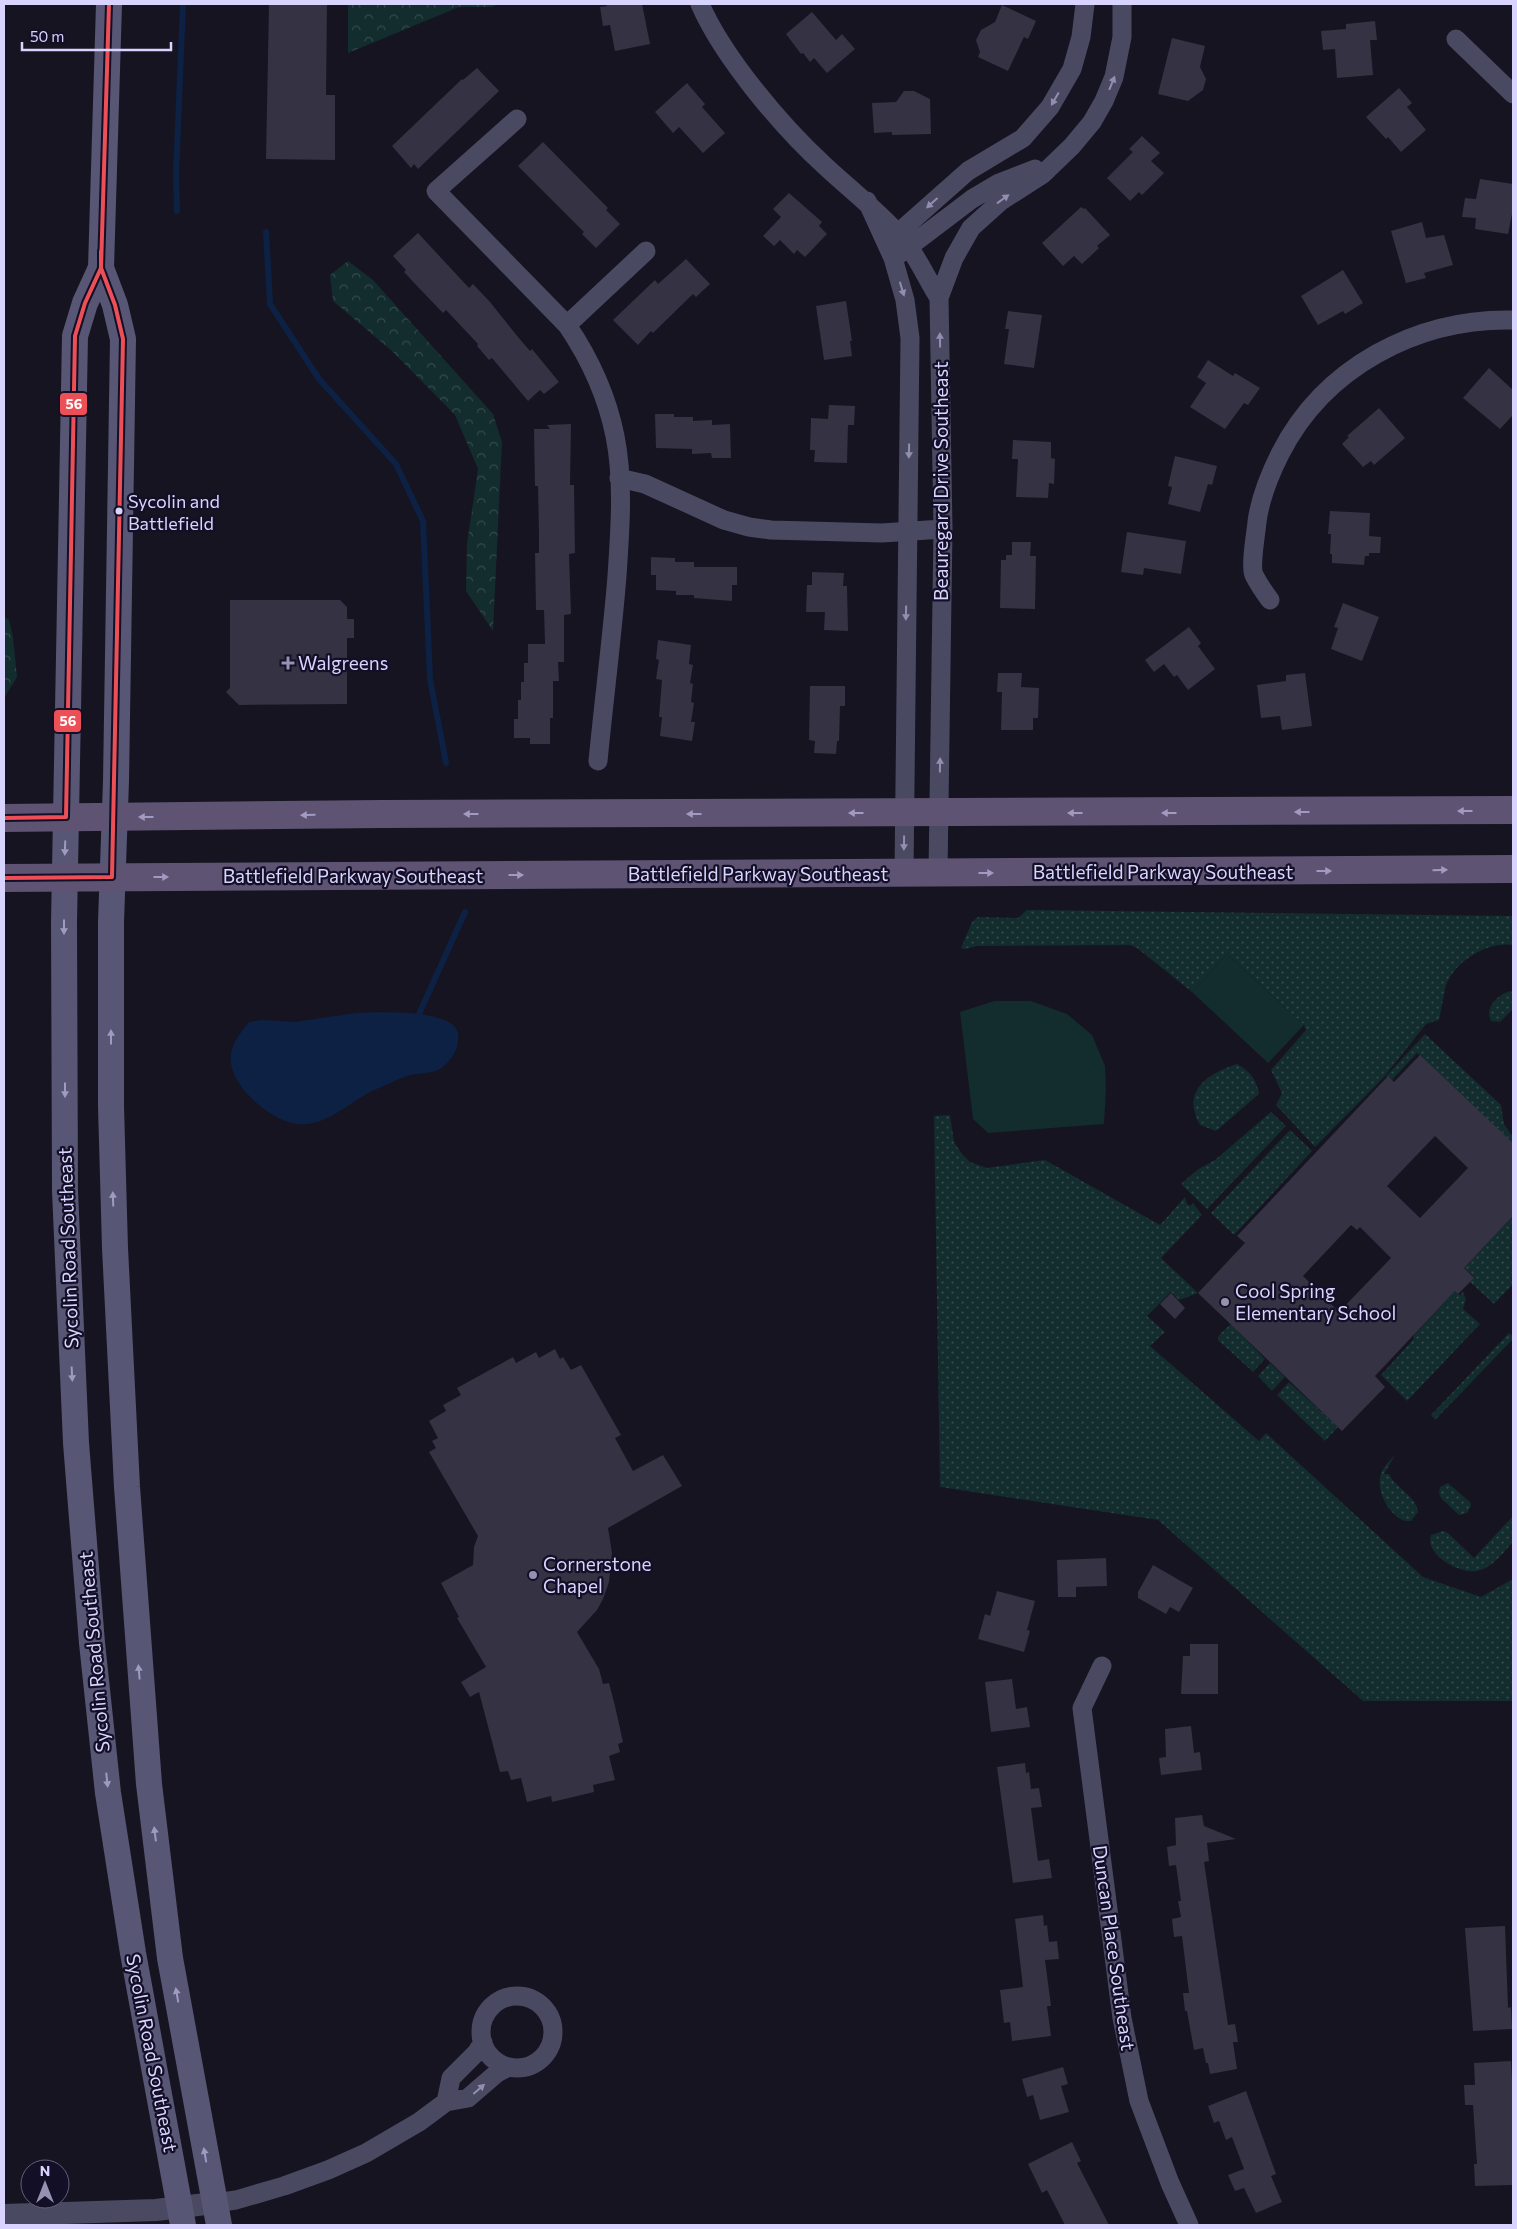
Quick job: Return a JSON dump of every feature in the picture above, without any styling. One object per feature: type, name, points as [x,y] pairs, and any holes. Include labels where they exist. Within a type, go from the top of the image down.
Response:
[{"type":"main road","name":"Sycolin Road Southeast","points":[[109,4],[101,268],[115,305],[122,339],[112,877],[111,1106],[115,1248],[137,1645],[148,1784],[170,1958],[216,2214]]},
{"type":"main road","name":"Sycolin Road Southeast","points":[[101,268],[85,303],[76,336],[64,878],[65,1191],[70,1321],[76,1443],[92,1643],[108,1793],[132,1953],[173,2162],[181,2217]]},
{"type":"main road","points":[[4,818],[382,814],[940,814],[1513,810]]},
{"type":"main road","name":"Battlefield Parkway Southeast","points":[[4,878],[1513,869]]},
{"type":"street","points":[[700,4],[721,42],[783,123],[824,166],[867,201],[896,246],[939,298]]},
{"type":"street","points":[[896,246],[968,171],[1023,138],[1050,107],[1072,69],[1081,37],[1084,4]]},
{"type":"street","name":"Beauregard Drive Southeast","points":[[938,873],[942,529],[939,298],[954,258],[971,228],[1001,201],[1043,174],[1072,146],[1104,101],[1114,77],[1122,37],[1122,4]]},
{"type":"street","points":[[1456,40],[1513,94]]},
{"type":"street","points":[[517,119],[436,191],[567,325],[582,347],[595,374],[615,436],[619,478],[620,533],[612,635],[598,761]]},
{"type":"street","name":"Beauregard Drive Southeast","points":[[904,873],[910,338],[906,300],[896,246],[999,183],[1039,167],[1072,146]]},
{"type":"street","points":[[567,325],[646,251]]},
{"type":"street","points":[[1270,600],[1253,573],[1259,506],[1270,472],[1286,442],[1307,412],[1333,384],[1362,361],[1392,344],[1428,331],[1462,323],[1513,320]]},
{"type":"street","points":[[619,478],[645,484],[724,520],[749,527],[882,533],[942,529]]},
{"type":"street","name":"Duncan Place Southeast","points":[[1102,1666],[1082,1708],[1122,2018],[1139,2101],[1170,2183],[1189,2225]]},
{"type":"street","points":[[4,2215],[181,2217],[216,2214],[236,2200],[284,2186],[339,2165],[398,2136],[446,2102],[468,2098],[497,2073],[509,2067],[528,2066],[544,2056],[550,2048],[553,2038],[553,2026],[544,2006],[527,1997],[512,1996],[502,1999],[493,2005],[484,2017],[481,2032],[483,2042],[489,2054],[509,2067]]},
{"type":"street","points":[[446,2102],[451,2078],[477,2052],[483,2042]]},
{"type":"green space","points":[[348,4],[499,4],[492,7],[459,7],[348,53]]},
{"type":"green space","points":[[348,261],[373,280],[493,414],[502,442],[493,631],[466,591],[467,544],[478,469],[455,415],[393,352],[333,301],[330,275]]},
{"type":"green space","points":[[4,617],[9,620],[13,637],[17,677],[4,698]]},
{"type":"green space","points":[[1027,910],[1513,916],[1513,945],[1493,946],[1483,950],[1474,954],[1457,968],[1450,976],[1446,985],[1439,1020],[1426,1024],[1384,1077],[1315,1147],[1276,1105],[1282,1093],[1271,1070],[1306,1030],[1304,1025],[1227,954],[1192,992],[1137,948],[1130,945],[977,946],[961,948],[972,922],[978,917],[1018,918]]},
{"type":"green space","points":[[1227,954],[1304,1025],[1268,1063],[1192,992]]},
{"type":"green space","points":[[1513,992],[1513,1009],[1500,1022],[1491,1021],[1489,1011],[1494,1002],[1501,995]]},
{"type":"green space","points":[[994,1001],[1031,1001],[1067,1014],[1092,1035],[1105,1066],[1104,1124],[988,1133],[973,1119],[960,1012]]},
{"type":"green space","points":[[1425,1034],[1501,1105],[1504,1124],[1513,1137],[1513,1143],[1417,1053],[1392,1080],[1386,1076]]},
{"type":"green space","points":[[1237,1064],[1252,1076],[1257,1084],[1259,1094],[1216,1131],[1200,1125],[1195,1113],[1195,1093],[1207,1079]]},
{"type":"green space","points":[[1271,1112],[1286,1126],[1207,1209],[1181,1184],[1197,1170],[1215,1160]]},
{"type":"green space","points":[[950,1115],[954,1142],[970,1162],[987,1168],[1045,1160],[1160,1225],[1185,1197],[1187,1204],[1190,1206],[1193,1203],[1202,1215],[1161,1258],[1198,1293],[1179,1300],[1171,1292],[1147,1316],[1165,1332],[1150,1346],[1259,1441],[1266,1433],[1423,1577],[1481,1597],[1513,1579],[1513,1701],[1363,1701],[1158,1520],[940,1487],[934,1116]]},
{"type":"green space","points":[[1290,1130],[1312,1151],[1234,1235],[1211,1213]]},
{"type":"green space","points":[[1513,1216],[1513,1284],[1494,1304],[1470,1282],[1474,1277],[1464,1268]]},
{"type":"green space","points":[[1455,1291],[1460,1295],[1463,1292],[1466,1299],[1463,1309],[1480,1324],[1407,1401],[1381,1375],[1413,1340],[1414,1335]]},
{"type":"green space","points":[[1231,1324],[1265,1359],[1253,1372],[1218,1340],[1219,1335]]},
{"type":"green space","points":[[1509,1333],[1513,1336],[1513,1339],[1435,1420],[1431,1415]]},
{"type":"green space","points":[[1270,1363],[1285,1377],[1272,1391],[1258,1376]]},
{"type":"green space","points":[[1289,1382],[1338,1427],[1325,1441],[1277,1395]]},
{"type":"green space","points":[[1395,1455],[1384,1474],[1389,1474],[1410,1496],[1416,1506],[1418,1512],[1411,1521],[1404,1520],[1392,1512],[1381,1492],[1381,1474]]},
{"type":"green space","points":[[1448,1483],[1470,1502],[1471,1506],[1467,1513],[1459,1515],[1442,1499],[1439,1494],[1440,1487]]},
{"type":"green space","points":[[1513,1516],[1513,1542],[1497,1560],[1488,1567],[1477,1571],[1462,1569],[1445,1562],[1438,1556],[1430,1542],[1431,1535],[1443,1531],[1448,1533],[1474,1558]]},
{"type":"water","points":[[356,1013],[408,1013],[448,1021],[458,1032],[458,1045],[449,1061],[440,1069],[400,1078],[372,1091],[327,1118],[308,1124],[289,1122],[264,1109],[244,1090],[234,1074],[231,1058],[234,1044],[249,1022],[261,1020],[294,1022]]},
{"type":"building","points":[[269,4],[327,4],[326,95],[335,95],[335,160],[266,159]]},
{"type":"building","points":[[606,4],[642,4],[650,44],[615,51],[610,25],[603,26],[600,7],[607,6]]},
{"type":"building","points":[[1002,5],[1036,21],[1028,39],[1024,37],[1008,71],[978,57],[980,52],[976,40],[981,30],[995,22]]},
{"type":"building","points":[[812,12],[836,40],[842,34],[855,49],[827,73],[814,58],[810,62],[803,53],[801,54],[786,34]]},
{"type":"building","points":[[1375,21],[1377,40],[1370,40],[1373,75],[1337,78],[1335,49],[1323,50],[1321,31],[1346,29],[1346,24]]},
{"type":"building","points":[[1172,38],[1205,46],[1200,67],[1206,79],[1203,90],[1188,101],[1158,94]]},
{"type":"building","points":[[477,68],[499,91],[418,169],[414,164],[411,168],[392,146],[462,79]]},
{"type":"building","points":[[687,83],[705,104],[702,107],[725,133],[703,153],[679,127],[673,133],[655,112]]},
{"type":"building","points":[[1399,88],[1412,103],[1407,107],[1426,130],[1401,152],[1366,117]]},
{"type":"building","points":[[904,91],[914,91],[930,99],[931,134],[892,135],[892,132],[874,133],[872,103],[896,102]]},
{"type":"building","points":[[1142,136],[1160,153],[1151,161],[1164,173],[1142,195],[1139,192],[1130,201],[1107,178],[1133,152],[1129,149]]},
{"type":"building","points":[[543,142],[608,208],[606,210],[620,224],[596,248],[582,234],[584,232],[518,166]]},
{"type":"building","points":[[1480,179],[1513,184],[1513,209],[1508,234],[1475,229],[1476,218],[1462,217],[1465,198],[1476,199]]},
{"type":"building","points":[[789,193],[822,222],[819,226],[827,234],[805,257],[797,250],[794,254],[780,240],[774,246],[763,236],[781,217],[773,209]]},
{"type":"building","points":[[1081,207],[1085,208],[1110,235],[1097,246],[1099,248],[1082,264],[1074,256],[1063,266],[1042,243]]},
{"type":"building","points":[[1422,222],[1426,238],[1444,235],[1453,265],[1424,273],[1426,278],[1406,283],[1391,231]]},
{"type":"building","points":[[418,233],[469,288],[473,284],[559,382],[544,394],[540,390],[528,401],[492,358],[489,360],[477,346],[478,344],[446,310],[443,313],[417,286],[393,256]]},
{"type":"building","points":[[686,259],[710,284],[696,297],[693,294],[638,345],[613,320],[655,280],[658,284]]},
{"type":"building","points":[[1343,270],[1363,303],[1345,314],[1343,311],[1318,325],[1301,296]]},
{"type":"building","points":[[846,301],[852,341],[850,341],[852,356],[824,360],[816,306]]},
{"type":"building","points":[[1008,311],[1042,315],[1034,368],[1004,364],[1009,329],[1005,329]]},
{"type":"building","points":[[1208,360],[1233,376],[1235,373],[1260,388],[1248,405],[1244,403],[1225,429],[1190,407],[1206,383],[1197,377]]},
{"type":"building","points":[[1489,368],[1513,390],[1513,415],[1500,429],[1463,398]]},
{"type":"building","points":[[829,405],[855,406],[854,425],[848,425],[847,463],[814,462],[815,450],[810,450],[811,418],[828,419]]},
{"type":"building","points":[[1379,408],[1405,438],[1374,465],[1371,461],[1363,467],[1342,444],[1349,437],[1347,436]]},
{"type":"building","points":[[655,414],[693,417],[693,421],[712,420],[712,425],[730,424],[731,458],[712,458],[711,453],[692,454],[692,449],[656,448]]},
{"type":"building","points":[[571,424],[570,485],[574,485],[575,553],[569,554],[571,614],[564,615],[564,662],[558,662],[559,681],[553,681],[553,718],[550,718],[550,744],[530,744],[530,738],[514,738],[514,719],[518,719],[518,700],[521,700],[521,682],[524,682],[524,663],[528,663],[528,644],[545,644],[544,610],[536,610],[535,553],[539,553],[539,534],[538,486],[535,486],[534,429],[550,429],[547,425]]},
{"type":"building","points":[[1013,440],[1051,442],[1051,458],[1055,459],[1054,484],[1049,483],[1048,498],[1016,497],[1018,459],[1012,459]]},
{"type":"building","points":[[1175,456],[1217,466],[1212,485],[1208,484],[1200,512],[1168,504],[1172,487],[1168,486]]},
{"type":"building","points":[[1330,511],[1370,513],[1369,536],[1381,537],[1380,553],[1369,553],[1369,556],[1365,556],[1364,565],[1332,563],[1332,554],[1330,554],[1331,534],[1328,534]]},
{"type":"building","points":[[1127,532],[1186,541],[1181,574],[1144,568],[1143,575],[1121,572]]},
{"type":"building","points":[[1012,542],[1031,542],[1030,556],[1036,556],[1035,609],[1000,608],[1001,560],[1006,560],[1006,555],[1012,555]]},
{"type":"building","points":[[651,557],[675,558],[675,562],[694,562],[694,567],[737,567],[737,585],[732,585],[732,601],[694,598],[694,595],[676,595],[676,591],[656,590],[656,575],[651,575]]},
{"type":"building","points":[[812,572],[844,573],[843,586],[847,586],[848,631],[824,630],[825,612],[806,612],[807,585],[812,585]]},
{"type":"building","name":"Walgreens","points":[[230,600],[340,600],[347,607],[347,619],[354,619],[354,638],[347,638],[347,704],[239,705],[226,692],[230,688]]},
{"type":"building","points":[[1343,603],[1379,617],[1362,661],[1331,649],[1338,628],[1334,627]]},
{"type":"building","points":[[1189,627],[1201,643],[1198,646],[1215,669],[1188,690],[1177,675],[1174,677],[1164,664],[1154,672],[1145,660]]},
{"type":"building","points":[[658,640],[691,645],[689,664],[693,665],[690,683],[693,684],[691,702],[694,703],[691,722],[695,722],[692,741],[660,736],[662,717],[659,717],[662,680],[656,679],[659,660],[656,659]]},
{"type":"building","points":[[998,673],[1022,673],[1021,687],[1039,688],[1038,718],[1033,718],[1033,730],[1001,730],[1002,692],[997,692]]},
{"type":"building","points":[[1305,673],[1312,726],[1282,730],[1280,716],[1261,718],[1257,685],[1286,681],[1286,675]]},
{"type":"building","points":[[810,686],[845,686],[845,706],[840,706],[839,741],[837,741],[836,754],[814,753],[815,741],[809,740]]},
{"type":"building","name":"Cool Spring Elementary School","points":[[1420,1055],[1513,1143],[1513,1216],[1464,1268],[1474,1278],[1458,1294],[1455,1291],[1375,1376],[1385,1387],[1342,1431],[1198,1293],[1245,1243],[1237,1236],[1388,1076],[1394,1082]],"holes":[[[1435,1136],[1468,1168],[1420,1218],[1387,1186]],[[1351,1225],[1357,1230],[1360,1227],[1391,1258],[1339,1312],[1303,1276]]]},
{"type":"building","points":[[1171,1293],[1185,1308],[1175,1319],[1160,1304]]},
{"type":"building","name":"Cornerstone Chapel","points":[[555,1349],[560,1359],[563,1357],[571,1370],[581,1365],[621,1435],[615,1438],[633,1471],[663,1455],[682,1486],[608,1528],[612,1553],[609,1582],[597,1610],[577,1632],[599,1669],[603,1684],[609,1683],[615,1706],[623,1742],[618,1744],[620,1752],[609,1756],[615,1780],[593,1785],[594,1792],[552,1802],[551,1796],[527,1802],[521,1778],[511,1780],[508,1771],[500,1772],[479,1692],[470,1697],[461,1682],[486,1667],[457,1618],[459,1617],[441,1583],[473,1565],[474,1547],[478,1536],[429,1452],[436,1448],[432,1441],[438,1438],[429,1421],[446,1411],[443,1405],[461,1395],[457,1388],[513,1357],[516,1363],[536,1352],[539,1358]]},
{"type":"building","points":[[1106,1558],[1107,1586],[1076,1587],[1076,1597],[1058,1597],[1057,1560]]},
{"type":"building","points":[[1153,1565],[1193,1588],[1179,1612],[1170,1607],[1166,1614],[1138,1598],[1138,1592]]},
{"type":"building","points":[[997,1591],[1035,1601],[1027,1630],[1030,1631],[1024,1652],[978,1639],[985,1614],[990,1616]]},
{"type":"building","points":[[1190,1644],[1218,1644],[1218,1694],[1181,1694],[1183,1656],[1190,1656]]},
{"type":"building","points":[[1012,1679],[1016,1709],[1027,1707],[1030,1727],[991,1732],[985,1682]]},
{"type":"building","points":[[1191,1726],[1194,1753],[1200,1752],[1202,1770],[1161,1775],[1159,1758],[1166,1757],[1165,1729]]},
{"type":"building","points":[[1025,1763],[1026,1773],[1029,1772],[1031,1789],[1039,1788],[1042,1807],[1031,1808],[1038,1861],[1049,1859],[1052,1878],[1013,1883],[997,1767]]},
{"type":"building","points":[[1202,1815],[1204,1826],[1236,1839],[1207,1843],[1209,1861],[1204,1862],[1228,2025],[1235,2024],[1238,2042],[1233,2042],[1237,2069],[1210,2074],[1203,2048],[1194,2050],[1187,2011],[1185,2011],[1183,1993],[1189,1993],[1182,1936],[1174,1937],[1172,1919],[1181,1917],[1178,1901],[1181,1901],[1176,1865],[1169,1866],[1167,1847],[1176,1845],[1175,1818]]},
{"type":"building","points":[[1043,1915],[1044,1926],[1047,1925],[1049,1942],[1057,1941],[1059,1959],[1045,1960],[1051,2006],[1047,2006],[1051,2036],[1012,2041],[1010,2022],[1004,2023],[1000,1990],[1023,1987],[1015,1919]]},
{"type":"building","points":[[1505,1926],[1508,2008],[1511,2007],[1512,2029],[1473,2031],[1465,1928]]},
{"type":"building","points":[[1511,2061],[1513,2102],[1512,2185],[1475,2186],[1474,2164],[1477,2164],[1473,2105],[1465,2105],[1464,2085],[1475,2085],[1474,2063]]},
{"type":"building","points":[[1063,2067],[1068,2084],[1061,2086],[1069,2112],[1040,2120],[1033,2095],[1027,2097],[1022,2079]]},
{"type":"building","points":[[1246,2091],[1276,2174],[1271,2176],[1282,2202],[1256,2213],[1244,2188],[1235,2191],[1228,2175],[1244,2169],[1232,2137],[1226,2140],[1219,2121],[1214,2123],[1208,2106]]},
{"type":"building","points":[[1072,2142],[1081,2161],[1077,2163],[1109,2225],[1065,2225],[1047,2190],[1042,2193],[1028,2164]]},
{"type":"waterway","points":[[177,211],[176,174],[183,4]]},
{"type":"waterway","points":[[266,232],[270,304],[319,379],[396,464],[423,521],[430,679],[446,763]]},
{"type":"waterway","points":[[419,1014],[465,912]]},
{"type":"transit line","name":"56","points":[[4,878],[112,877],[123,339],[115,305],[101,268],[109,4]]},
{"type":"transit line","name":"56","points":[[4,818],[66,817],[75,336],[85,303],[101,268],[101,251]]},
{"type":"place","name":"Sycolin and Battlefield","points":[[119,511]]},
{"type":"place","name":"Walgreens","points":[[288,663]]},
{"type":"place","name":"Cool Spring Elementary School","points":[[1225,1302]]},
{"type":"place","name":"Cornerstone Chapel","points":[[533,1575]]}]
